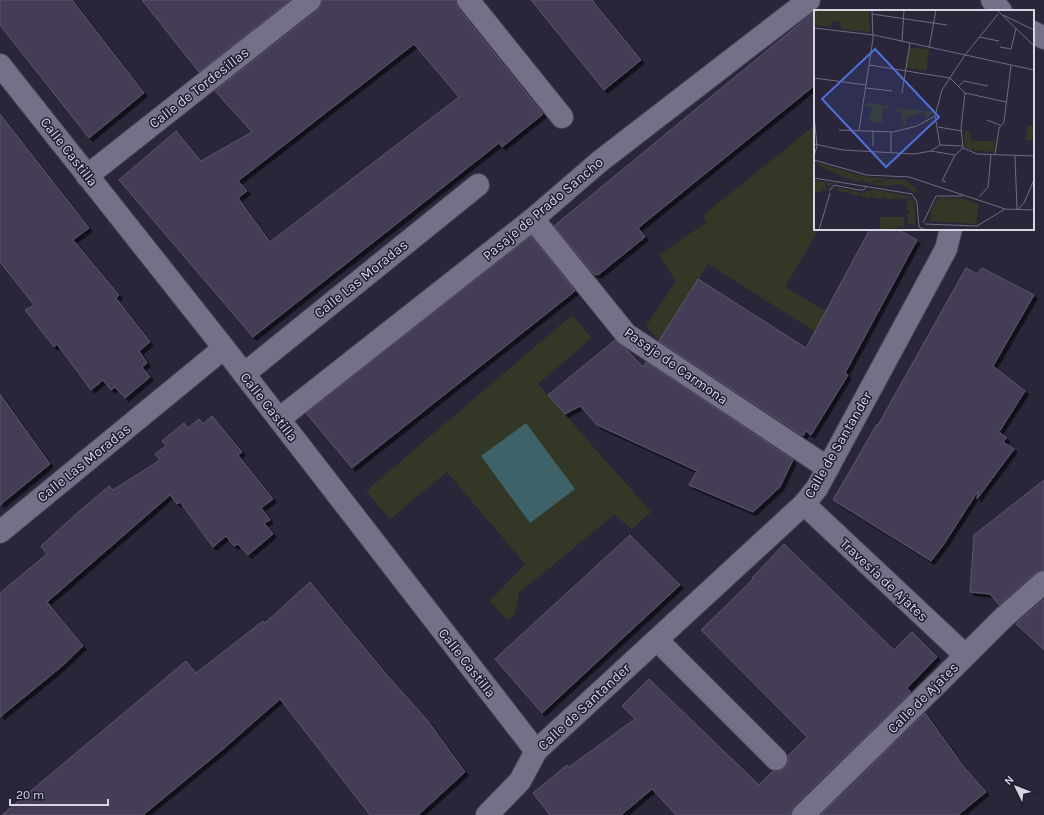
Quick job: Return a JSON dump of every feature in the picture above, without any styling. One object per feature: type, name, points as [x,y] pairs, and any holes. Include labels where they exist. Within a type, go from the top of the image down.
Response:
[{"type":"street","name":"Calle de Tordesillas","points":[[87,176],[310,0]]},
{"type":"street","points":[[468,0],[562,117]]},
{"type":"street","name":"Pasaje de Prado Sancho","points":[[279,419],[533,219],[599,162],[809,0]]},
{"type":"street","points":[[992,0],[1000,10]]},
{"type":"street","points":[[1034,33],[1044,38]]},
{"type":"street","name":"Calle Castilla","points":[[0,65],[224,348],[536,751]]},
{"type":"street","name":"Calle Las Moradas","points":[[244,374],[478,185]]},
{"type":"street","name":"Pasaje de Carmona","points":[[533,219],[626,334],[828,468]]},
{"type":"street","name":"Calle de Santander","points":[[488,815],[520,781],[536,751],[804,504],[817,488],[946,249],[951,230]]},
{"type":"street","name":"Calle Las Moradas","points":[[0,532],[224,348]]},
{"type":"street","name":"Travesía de Ajates","points":[[804,504],[965,655]]},
{"type":"street","name":"Calle de Ajates","points":[[803,815],[942,680],[1002,619],[1044,582]]},
{"type":"street","points":[[656,640],[776,759]]},
{"type":"shaded area","points":[[814,126],[814,230],[818,230],[785,287],[865,335],[854,356],[708,264],[659,341],[646,326],[676,281],[659,255],[707,222],[702,216]]},
{"type":"shaded area","points":[[572,315],[592,338],[538,384],[651,512],[632,529],[614,515],[519,593],[515,614],[507,621],[490,601],[525,564],[447,472],[390,519],[366,491]]},
{"type":"shaded area","points":[[526,423],[575,489],[530,523],[481,456]]},
{"type":"building","points":[[0,0],[72,0],[144,93],[89,138],[0,25]]},
{"type":"building","points":[[142,0],[290,0],[199,72]]},
{"type":"building","points":[[322,0],[456,0],[458,8],[543,114],[502,147],[499,143],[253,337],[119,180],[176,131],[201,161],[252,132],[215,91],[318,10]],"holes":[[[414,44],[459,97],[270,242],[238,198],[247,191],[238,181]]]},
{"type":"building","points":[[531,0],[592,0],[641,60],[604,90]]},
{"type":"building","points":[[814,12],[814,86],[638,228],[645,237],[598,275],[595,275],[554,226]]},
{"type":"building","points":[[0,114],[89,228],[73,240],[119,295],[116,298],[150,342],[139,351],[147,363],[142,367],[150,377],[125,398],[115,387],[111,390],[103,380],[91,390],[57,344],[54,347],[25,310],[34,305],[0,262]]},
{"type":"building","points":[[869,230],[899,230],[917,240],[845,373],[848,375],[811,435],[806,431],[803,436],[659,341],[698,279],[806,348]]},
{"type":"building","points":[[531,236],[575,291],[352,468],[306,413]]},
{"type":"building","points":[[966,268],[977,274],[982,268],[1034,295],[993,366],[1025,391],[999,432],[1007,438],[1003,442],[1014,449],[977,499],[978,491],[944,544],[931,561],[833,500],[877,424],[878,425]]},
{"type":"building","points":[[615,340],[643,367],[646,362],[793,460],[780,487],[753,512],[689,485],[697,471],[597,425],[580,406],[565,414],[548,395]]},
{"type":"building","points":[[0,394],[50,464],[0,505]]},
{"type":"building","points":[[212,416],[242,452],[238,455],[273,499],[261,508],[270,520],[264,523],[273,534],[248,555],[238,544],[234,546],[226,536],[213,547],[180,502],[177,504],[170,495],[47,602],[83,646],[61,667],[0,717],[0,593],[47,554],[41,546],[109,486],[113,490],[160,460],[155,454],[166,446],[162,441],[184,423],[188,428],[199,419],[203,424]]},
{"type":"building","points":[[1044,480],[1044,570],[1036,573],[999,605],[990,594],[970,592],[974,535]]},
{"type":"building","points":[[630,535],[680,585],[542,713],[495,659]]},
{"type":"building","points":[[784,544],[894,650],[912,632],[937,657],[907,688],[911,692],[794,806],[791,811],[791,815],[676,815],[652,789],[621,815],[550,815],[533,793],[567,765],[569,767],[635,719],[622,706],[649,679],[759,785],[773,771],[780,771],[785,768],[788,762],[788,756],[807,737],[701,630],[753,579],[752,578]]},
{"type":"building","points":[[310,582],[387,675],[428,721],[465,772],[418,815],[370,815],[280,699],[222,750],[143,815],[2,815],[186,661],[196,673],[263,621],[265,623]]},
{"type":"building","points":[[1044,599],[1044,650],[1016,624]]},
{"type":"building","points":[[925,713],[964,767],[986,792],[958,815],[821,815]]}]
